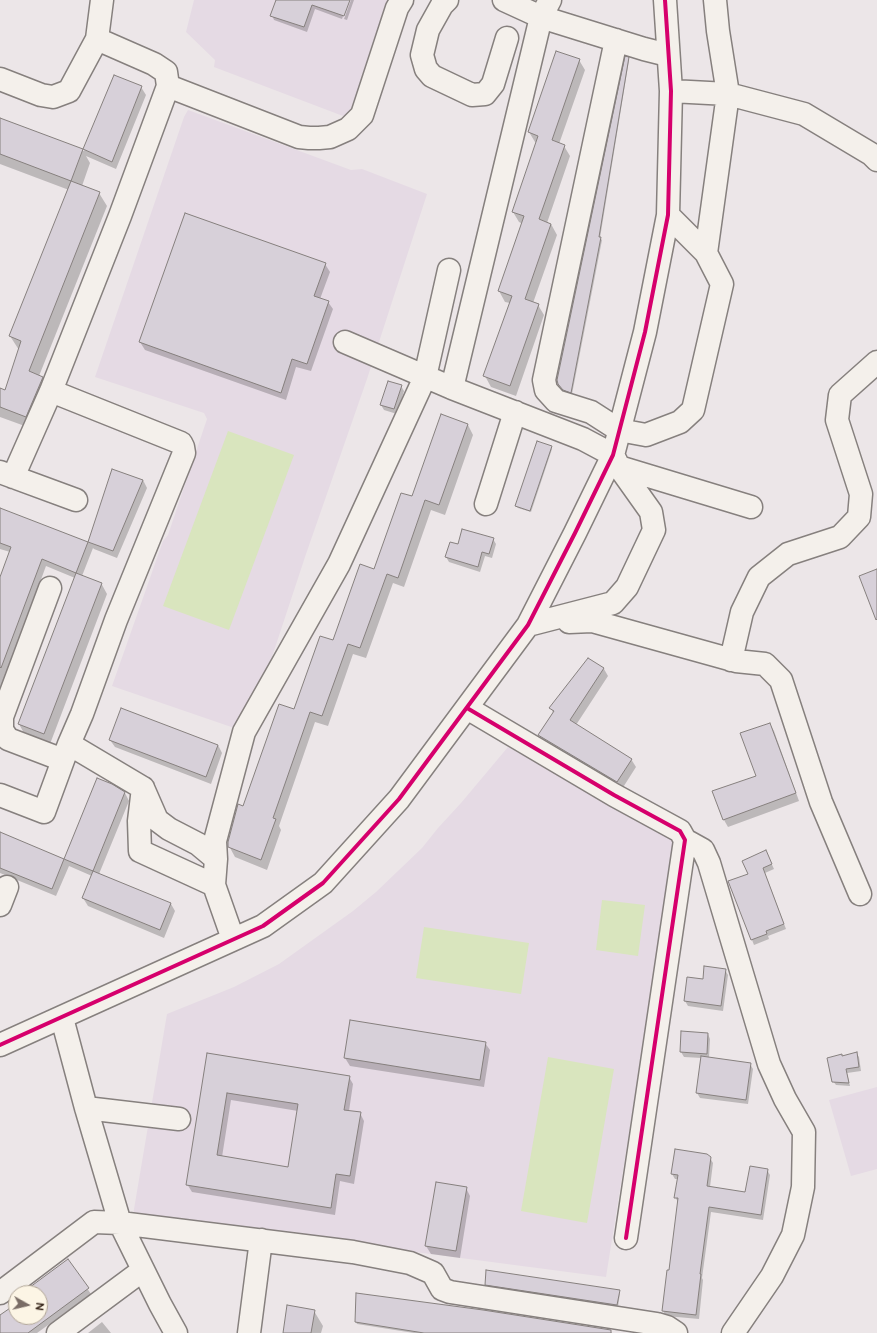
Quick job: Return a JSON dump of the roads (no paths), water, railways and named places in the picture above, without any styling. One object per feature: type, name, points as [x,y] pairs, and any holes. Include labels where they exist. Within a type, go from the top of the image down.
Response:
[{"type":"street","points":[[0,79],[41,94],[53,96],[69,91],[97,39],[102,0]]},
{"type":"street","points":[[168,86],[299,136],[319,138],[334,135],[348,129],[362,115],[397,8],[402,0]]},
{"type":"street","points":[[447,0],[442,5],[428,30],[422,55],[426,68],[432,76],[472,95],[485,94],[493,84],[507,38]]},
{"type":"street","points":[[504,0],[545,9],[616,40],[668,55]]},
{"type":"street","points":[[0,1045],[263,926],[323,883],[400,799],[528,625],[575,533],[616,461],[619,430],[645,332],[668,215],[671,91],[665,0]]},
{"type":"street","points":[[706,253],[728,94],[718,31],[716,0]]},
{"type":"street","points":[[452,388],[545,9]]},
{"type":"street","points":[[76,500],[6,474],[51,391],[120,216],[168,86],[166,72],[154,64],[97,39]]},
{"type":"street","points":[[616,40],[544,380],[546,390],[556,401],[591,412],[619,430],[646,435],[680,422],[694,410],[722,284],[706,253],[668,215]]},
{"type":"street","points":[[671,91],[728,94],[804,114],[871,154],[877,160]]},
{"type":"street","points":[[233,939],[214,885],[216,859],[215,841],[244,732],[339,564],[425,377],[449,270]]},
{"type":"street","points":[[345,342],[425,377],[583,439],[616,461],[751,507]]},
{"type":"street","points":[[731,660],[742,612],[759,576],[788,554],[840,537],[859,517],[861,494],[837,420],[840,395],[877,362]]},
{"type":"street","points":[[0,795],[44,812],[116,620],[184,453],[181,443],[51,391]]},
{"type":"street","points":[[486,504],[515,412]]},
{"type":"street","points":[[528,625],[613,603],[627,587],[654,530],[651,512],[616,461]]},
{"type":"street","points":[[50,588],[2,717],[2,730],[8,739],[66,752],[143,788],[158,820],[169,829],[198,844],[216,859]]},
{"type":"street","points":[[528,625],[592,621],[731,660],[764,664],[781,680],[821,802],[860,894]]},
{"type":"street","points":[[467,708],[614,795],[680,831],[685,840],[703,850],[709,863],[768,1064],[785,1099],[804,1132],[803,1187],[793,1235],[772,1276],[733,1333]]},
{"type":"street","points":[[143,788],[139,821],[140,851],[214,885]]},
{"type":"street","points":[[626,1238],[685,840]]},
{"type":"street","points":[[62,1018],[86,1108],[120,1223],[175,1333]]},
{"type":"street","points":[[86,1108],[179,1119]]},
{"type":"street","points":[[0,1293],[94,1222],[120,1223],[353,1252],[410,1263],[433,1274],[442,1289],[450,1292],[657,1324],[667,1327],[676,1333]]},
{"type":"street","points":[[249,1333],[261,1240]]},
{"type":"street","points":[[58,1333],[143,1270]]}]
